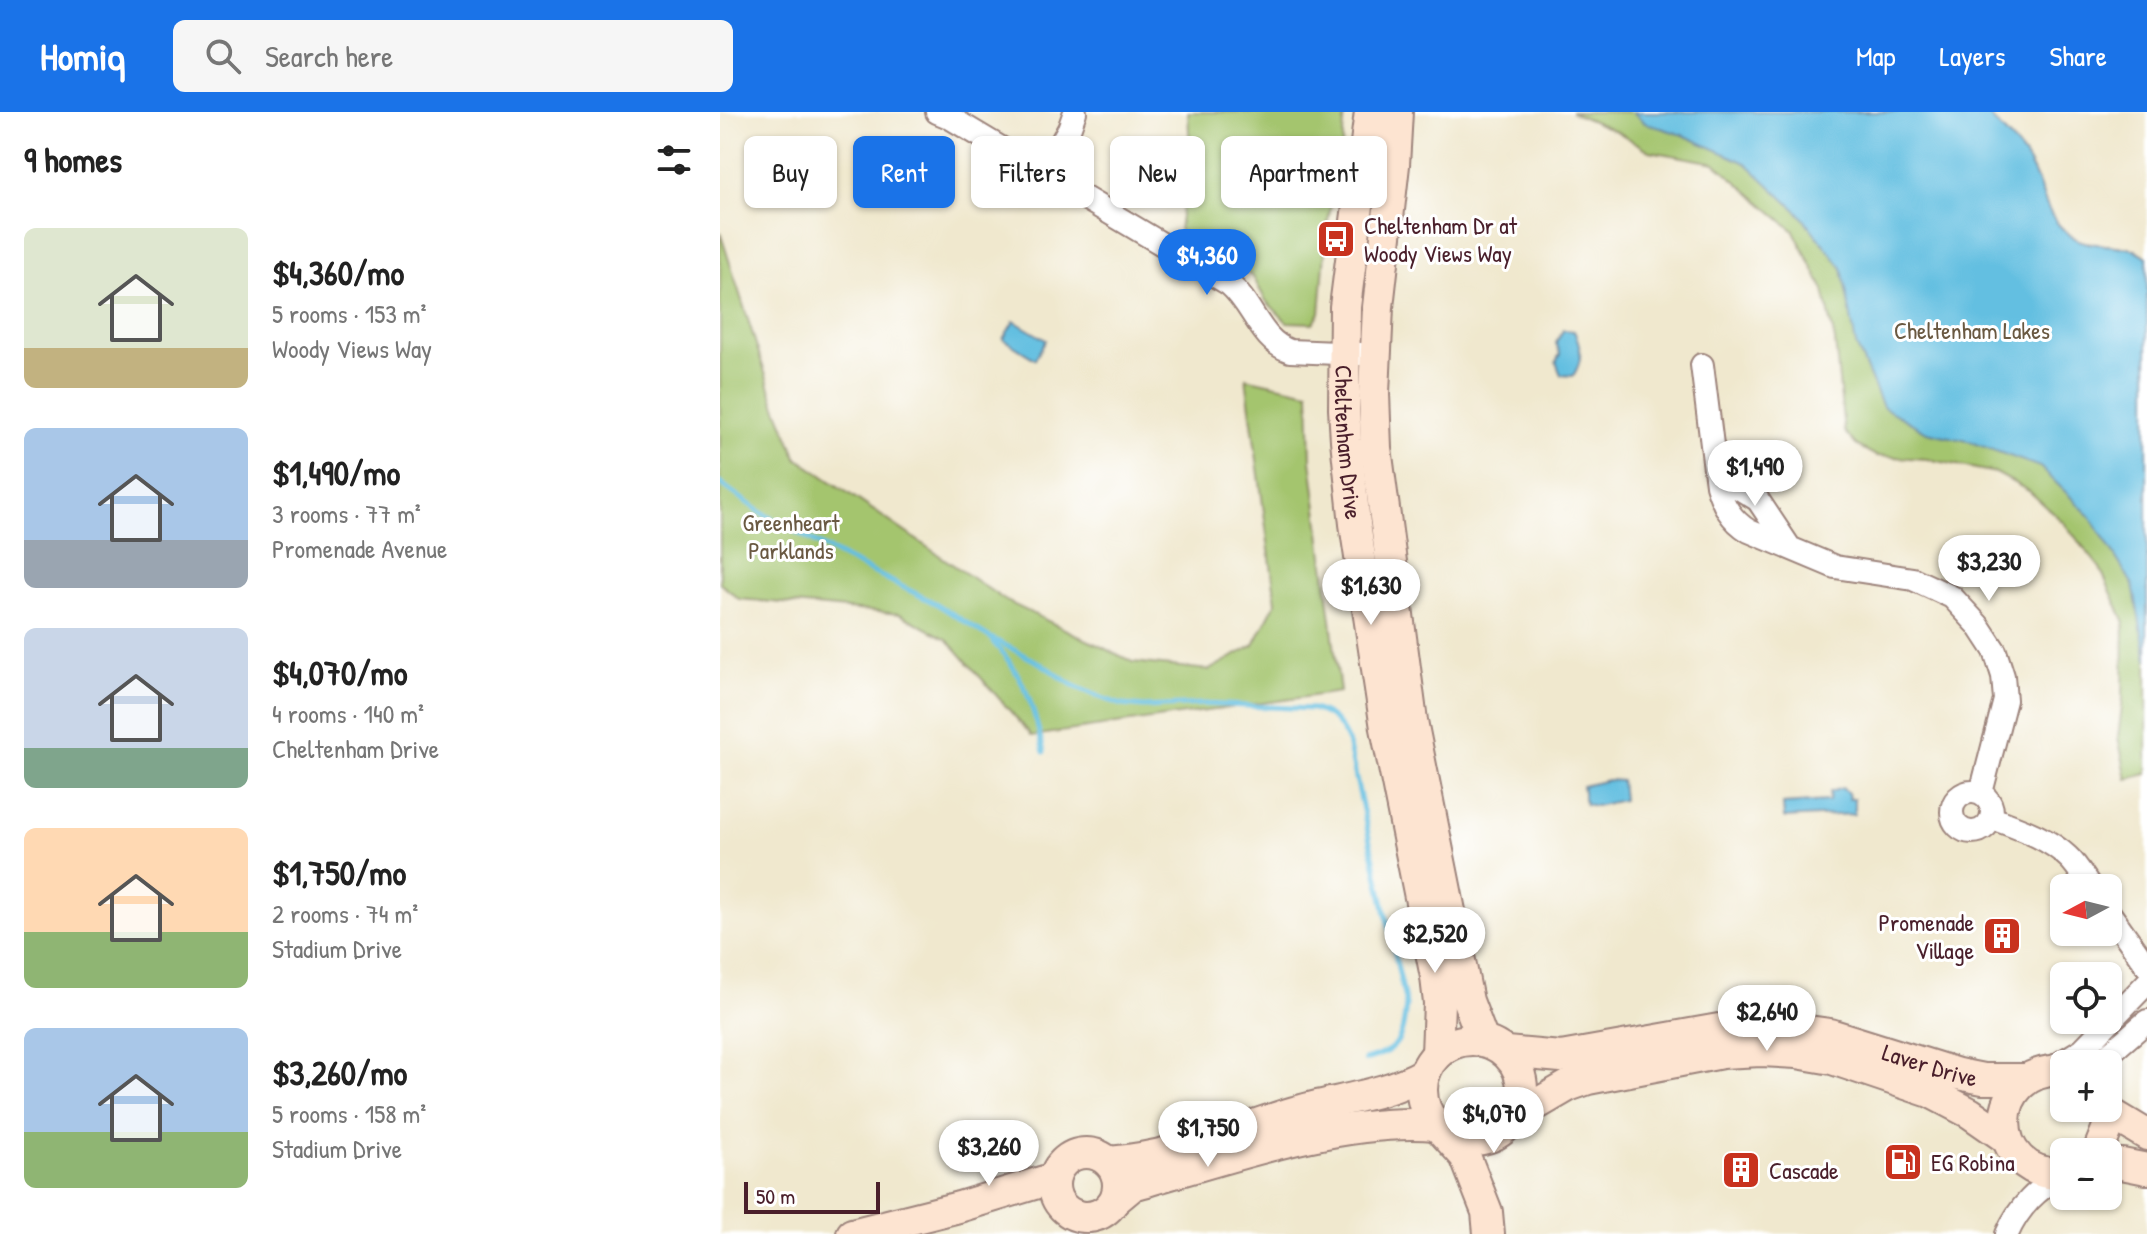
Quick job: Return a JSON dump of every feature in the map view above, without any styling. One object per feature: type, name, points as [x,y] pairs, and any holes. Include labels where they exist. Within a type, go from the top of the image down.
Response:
[{"type":"main road","name":"Cheltenham Drive","points":[[1370,112],[1350,260],[1344,419],[1355,524],[1386,728],[1436,977],[1439,1003],[1431,1063]]},
{"type":"main road","name":"Cheltenham Drive","points":[[1397,112],[1375,354],[1376,448],[1412,721],[1468,1001],[1494,1047]]},
{"type":"main road","name":"Laver Drive","points":[[1494,1047],[1561,1057],[1719,1029],[1773,1026],[1830,1034],[1983,1079],[2047,1073]]},
{"type":"main road","points":[[1093,1217],[1057,1199],[1054,1178],[1058,1169],[1073,1156],[1090,1153],[1109,1162],[1139,1161],[1294,1112],[1392,1089],[1431,1063],[1451,1044],[1467,1040],[1494,1047],[1520,1075],[1522,1088],[1494,1155],[1488,1223]]},
{"type":"main road","name":"Laver Drive","points":[[1509,1123],[1568,1086],[1588,1079],[1696,1057],[1761,1051],[1832,1059],[1930,1092],[1970,1113],[2006,1138],[2024,1164],[2050,1172]]},
{"type":"main road","points":[[1431,1063],[1422,1087],[1427,1114],[1465,1156],[1488,1223]]},
{"type":"main road","points":[[2006,1138],[2004,1122],[2014,1091],[2047,1073]]},
{"type":"main road","points":[[2122,1120],[2147,1135]]},
{"type":"main road","points":[[1093,1217],[1133,1185],[1298,1140],[1381,1124],[1440,1128],[1458,1139],[1474,1141],[1490,1138],[1509,1123]]},
{"type":"main road","points":[[1093,1217],[1118,1180],[1109,1162]]},
{"type":"main road","points":[[2122,1164],[2147,1169]]},
{"type":"main road","points":[[852,1234],[959,1207],[1054,1178]]},
{"type":"main road","points":[[920,1234],[1041,1205],[1093,1217]]},
{"type":"street","points":[[937,112],[979,136]]},
{"type":"street","points":[[1065,136],[1075,112]]},
{"type":"street","points":[[1094,203],[1229,284],[1252,309],[1263,331],[1281,348],[1290,351],[1375,354]]},
{"type":"street","points":[[1702,365],[1721,499],[1736,523],[1835,567],[1913,579],[1952,597],[1978,625],[1995,651],[2003,676],[2005,700],[1981,793]]},
{"type":"street","points":[[1716,470],[1758,500],[1788,545]]},
{"type":"street","points":[[1967,792],[1981,793],[1992,807],[1992,818],[1985,829],[1972,833],[1960,829],[1953,819],[1953,806],[1967,792]]},
{"type":"street","points":[[1992,818],[2030,832],[2054,846],[2068,857],[2081,874]]},
{"type":"street","points":[[2122,931],[2147,966]]},
{"type":"street","points":[[2047,1073],[2083,1049],[2147,983]]},
{"type":"street","points":[[2113,1050],[2147,1021]]},
{"type":"street","points":[[2007,1234],[2015,1216],[2030,1197],[2050,1183]]},
{"type":"green space","points":[[1188,112],[1345,112],[1343,136],[1221,136],[1221,208],[1331,208],[1320,313],[1313,323],[1287,322],[1266,301],[1253,277],[1179,230],[1182,208],[1205,208],[1205,136],[1189,136]]},
{"type":"green space","name":"Cheltenham Lakes","points":[[1571,112],[1986,112],[2027,160],[2049,210],[2061,227],[2079,240],[2128,248],[2147,257],[2147,774],[2127,779],[2118,737],[2123,698],[2124,620],[2100,568],[2064,523],[2029,491],[1996,473],[1927,459],[1876,456],[1856,445],[1844,431],[1835,341],[1824,290],[1794,231],[1715,163],[1650,151],[1616,131]]},
{"type":"green space","name":"Greenheart Parklands","points":[[720,232],[775,404],[797,458],[1006,601],[1133,662],[1209,670],[1254,645],[1276,602],[1246,378],[1309,392],[1311,460],[1340,692],[1032,736],[947,639],[900,614],[739,599],[720,583]]},
{"type":"water","name":"Cheltenham Lakes","points":[[1633,112],[1986,112],[2027,160],[2049,209],[2061,227],[2079,240],[2128,248],[2147,257],[2147,660],[2133,585],[2090,516],[2040,467],[1968,441],[1927,432],[1883,407],[1856,345],[1842,268],[1799,213],[1746,163],[1683,135],[1645,123]]},
{"type":"water","points":[[1014,321],[1046,340],[1035,359],[1003,339]]},
{"type":"water","points":[[1563,330],[1574,331],[1579,343],[1580,359],[1573,376],[1561,375],[1556,362],[1560,354],[1556,343]]},
{"type":"water","points":[[1608,780],[1621,781],[1623,800],[1595,806],[1585,804],[1582,786]]},
{"type":"water","points":[[1842,788],[1849,799],[1854,799],[1854,814],[1784,818],[1783,804],[1829,801],[1830,792]]},
{"type":"waterway","points":[[720,483],[760,512],[937,604],[1074,686],[1102,698],[1122,705],[1144,707],[1204,704],[1313,709],[1335,721],[1348,742],[1406,1005],[1397,1042],[1386,1052],[1365,1060]]},
{"type":"waterway","points":[[993,642],[1021,680],[1032,706],[1044,752]]},
{"type":"place","name":"Cheltenham Dr at Woody Views Way","points":[[1336,239]]},
{"type":"place","name":"Promenade Village","points":[[2002,936]]},
{"type":"place","name":"EG Robina","points":[[1903,1162]]},
{"type":"place","name":"Cascade","points":[[1741,1170]]}]
